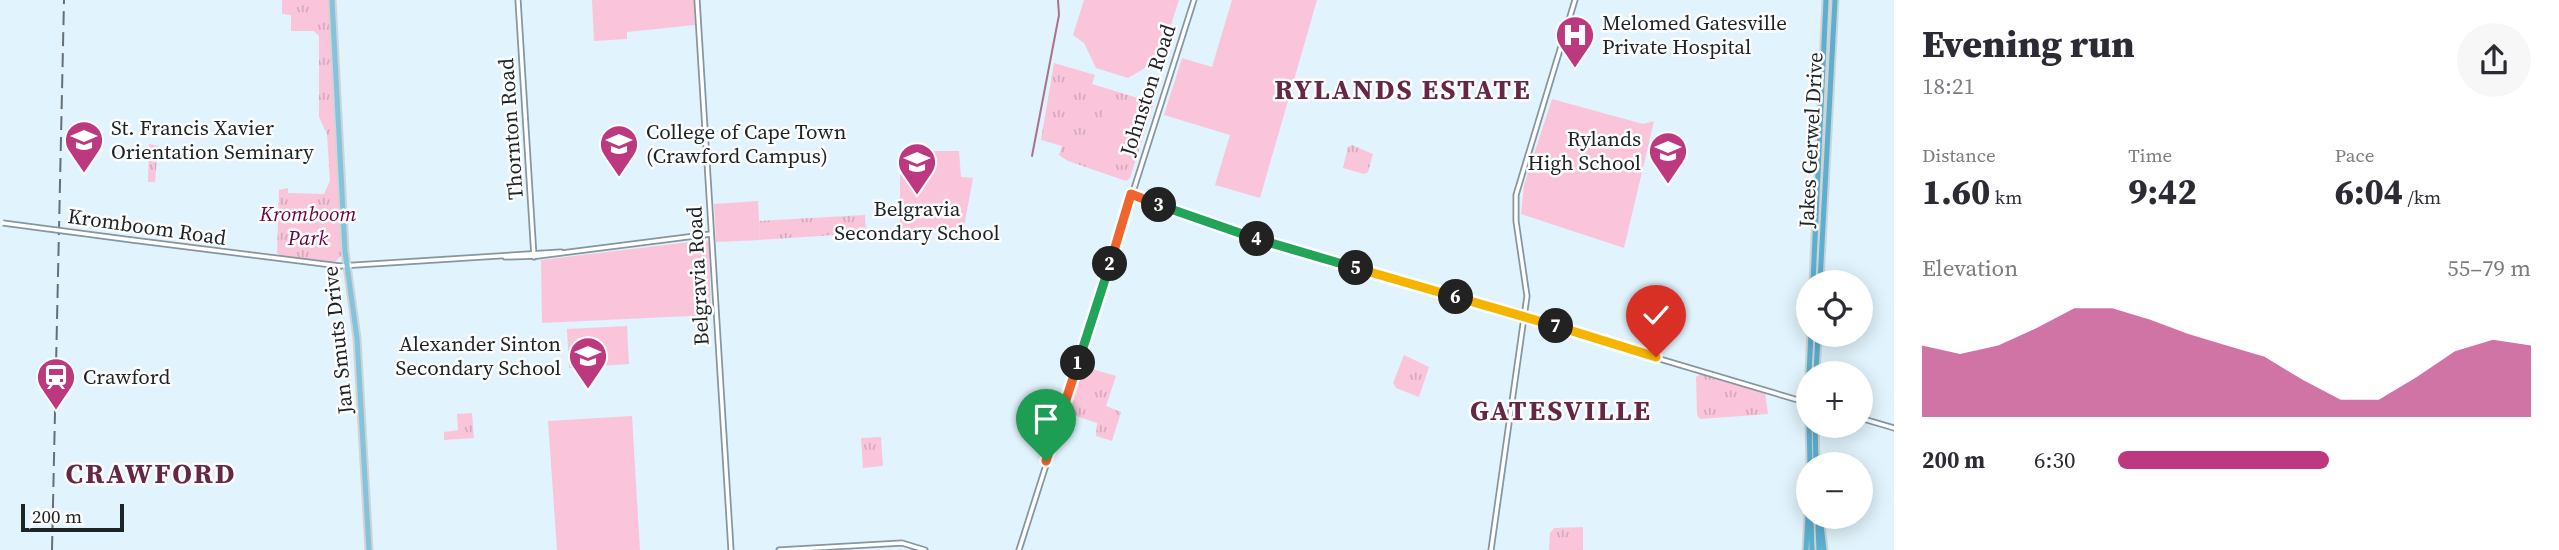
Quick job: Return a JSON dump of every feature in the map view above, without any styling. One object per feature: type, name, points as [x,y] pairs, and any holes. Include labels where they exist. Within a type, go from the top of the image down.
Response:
[{"type":"highway","name":"Jakes Gerwel Drive","points":[[1813,270],[1824,0]]},
{"type":"highway","name":"Jakes Gerwel Drive","points":[[1820,270],[1835,0]]},
{"type":"highway","points":[[1806,550],[1808,529]]},
{"type":"highway","points":[[1811,529],[1812,550]]},
{"type":"highway","points":[[1820,529],[1821,550]]},
{"type":"main road","name":"Jan Smuts Drive","points":[[332,0],[347,266],[356,338],[369,550]]},
{"type":"street","name":"Thornton Road","points":[[518,0],[534,255]]},
{"type":"street","name":"Belgravia Road","points":[[697,0],[731,550]]},
{"type":"street","name":"Johnston Road","points":[[1019,550],[1194,0]]},
{"type":"street","points":[[1491,550],[1527,286],[1516,221],[1516,195],[1576,0]]},
{"type":"street","points":[[1131,194],[1272,244],[1796,399]]},
{"type":"street","name":"Kromboom Road","points":[[1,223],[347,266],[534,255],[712,234]]},
{"type":"street","points":[[1873,422],[1894,428]]},
{"type":"street","points":[[779,550],[902,542],[925,550]]},
{"type":"green space","name":"Kromboom Park","points":[[282,0],[330,0],[342,255],[335,262],[280,256],[277,253],[279,190],[288,188],[288,193],[324,194],[330,181],[327,134],[319,117],[319,36],[314,31],[291,31],[291,15],[282,14]]},
{"type":"green space","points":[[592,0],[694,0],[695,25],[627,32],[627,39],[594,41]]},
{"type":"green space","points":[[1084,0],[1179,0],[1158,65],[1152,64],[1128,78],[1096,68],[1084,43],[1073,35]]},
{"type":"green space","points":[[1232,0],[1317,0],[1260,198],[1215,185],[1230,135],[1164,115],[1182,58],[1212,67]]},
{"type":"green space","points":[[1054,63],[1095,75],[1092,84],[1154,103],[1130,178],[1126,181],[1068,161],[1059,155],[1062,146],[1041,140]]},
{"type":"green space","points":[[1109,97],[1142,107],[1125,166],[1092,157]]},
{"type":"green space","points":[[1552,99],[1643,124],[1654,121],[1624,248],[1521,214],[1524,185]]},
{"type":"green space","points":[[149,144],[158,146],[155,182],[148,182]]},
{"type":"green space","points":[[1352,145],[1373,154],[1368,172],[1364,174],[1343,168],[1348,147]]},
{"type":"green space","points":[[922,151],[959,151],[961,177],[973,178],[964,227],[900,231],[900,163],[923,162]]},
{"type":"green space","points":[[758,201],[760,240],[716,242],[714,204]]},
{"type":"green space","points":[[865,215],[866,233],[760,240],[759,221]]},
{"type":"green space","points":[[706,240],[709,243],[711,315],[542,323],[541,260]]},
{"type":"green space","points":[[627,326],[629,364],[569,368],[567,329]]},
{"type":"green space","points":[[1404,355],[1429,367],[1419,397],[1396,388],[1393,383]]},
{"type":"green space","points":[[1082,366],[1116,376],[1106,406],[1121,412],[1112,441],[1096,436],[1097,423],[1067,413]]},
{"type":"green space","points":[[1702,373],[1765,392],[1768,414],[1700,419],[1697,415],[1696,377]]},
{"type":"green space","points":[[472,413],[474,438],[444,440],[444,432],[458,430],[457,414]]},
{"type":"green space","points":[[632,416],[640,550],[557,550],[548,421]]},
{"type":"green space","points":[[881,437],[883,466],[863,468],[861,438]]},
{"type":"green space","points":[[1583,527],[1583,550],[1549,550],[1550,533],[1554,528]]},
{"type":"waterway","points":[[1032,156],[1059,15],[1058,0]]},
{"type":"railway","points":[[52,550],[64,0]]},
{"type":"place","name":"Melomed Gatesville Private Hospital","points":[[1575,69]]},
{"type":"place","name":"St. Francis Xavier Orientation Seminary","points":[[84,174]]},
{"type":"place","name":"College of Cape Town (Crawford Campus)","points":[[619,178]]},
{"type":"place","name":"Rylands High School","points":[[1668,185]]},
{"type":"place","name":"Belgravia Secondary School","points":[[917,196]]},
{"type":"place","name":"Alexander Sinton Secondary School","points":[[588,390]]},
{"type":"place","name":"Crawford","points":[[56,411]]},
{"type":"district","name":"RYLANDS ESTATE","points":[[1403,89]]},
{"type":"district","name":"GATESVILLE","points":[[1561,410]]},
{"type":"district","name":"CRAWFORD","points":[[151,473]]},
{"type":"route","points":[[1046,461],[1131,194],[1272,244],[1656,357]]}]
